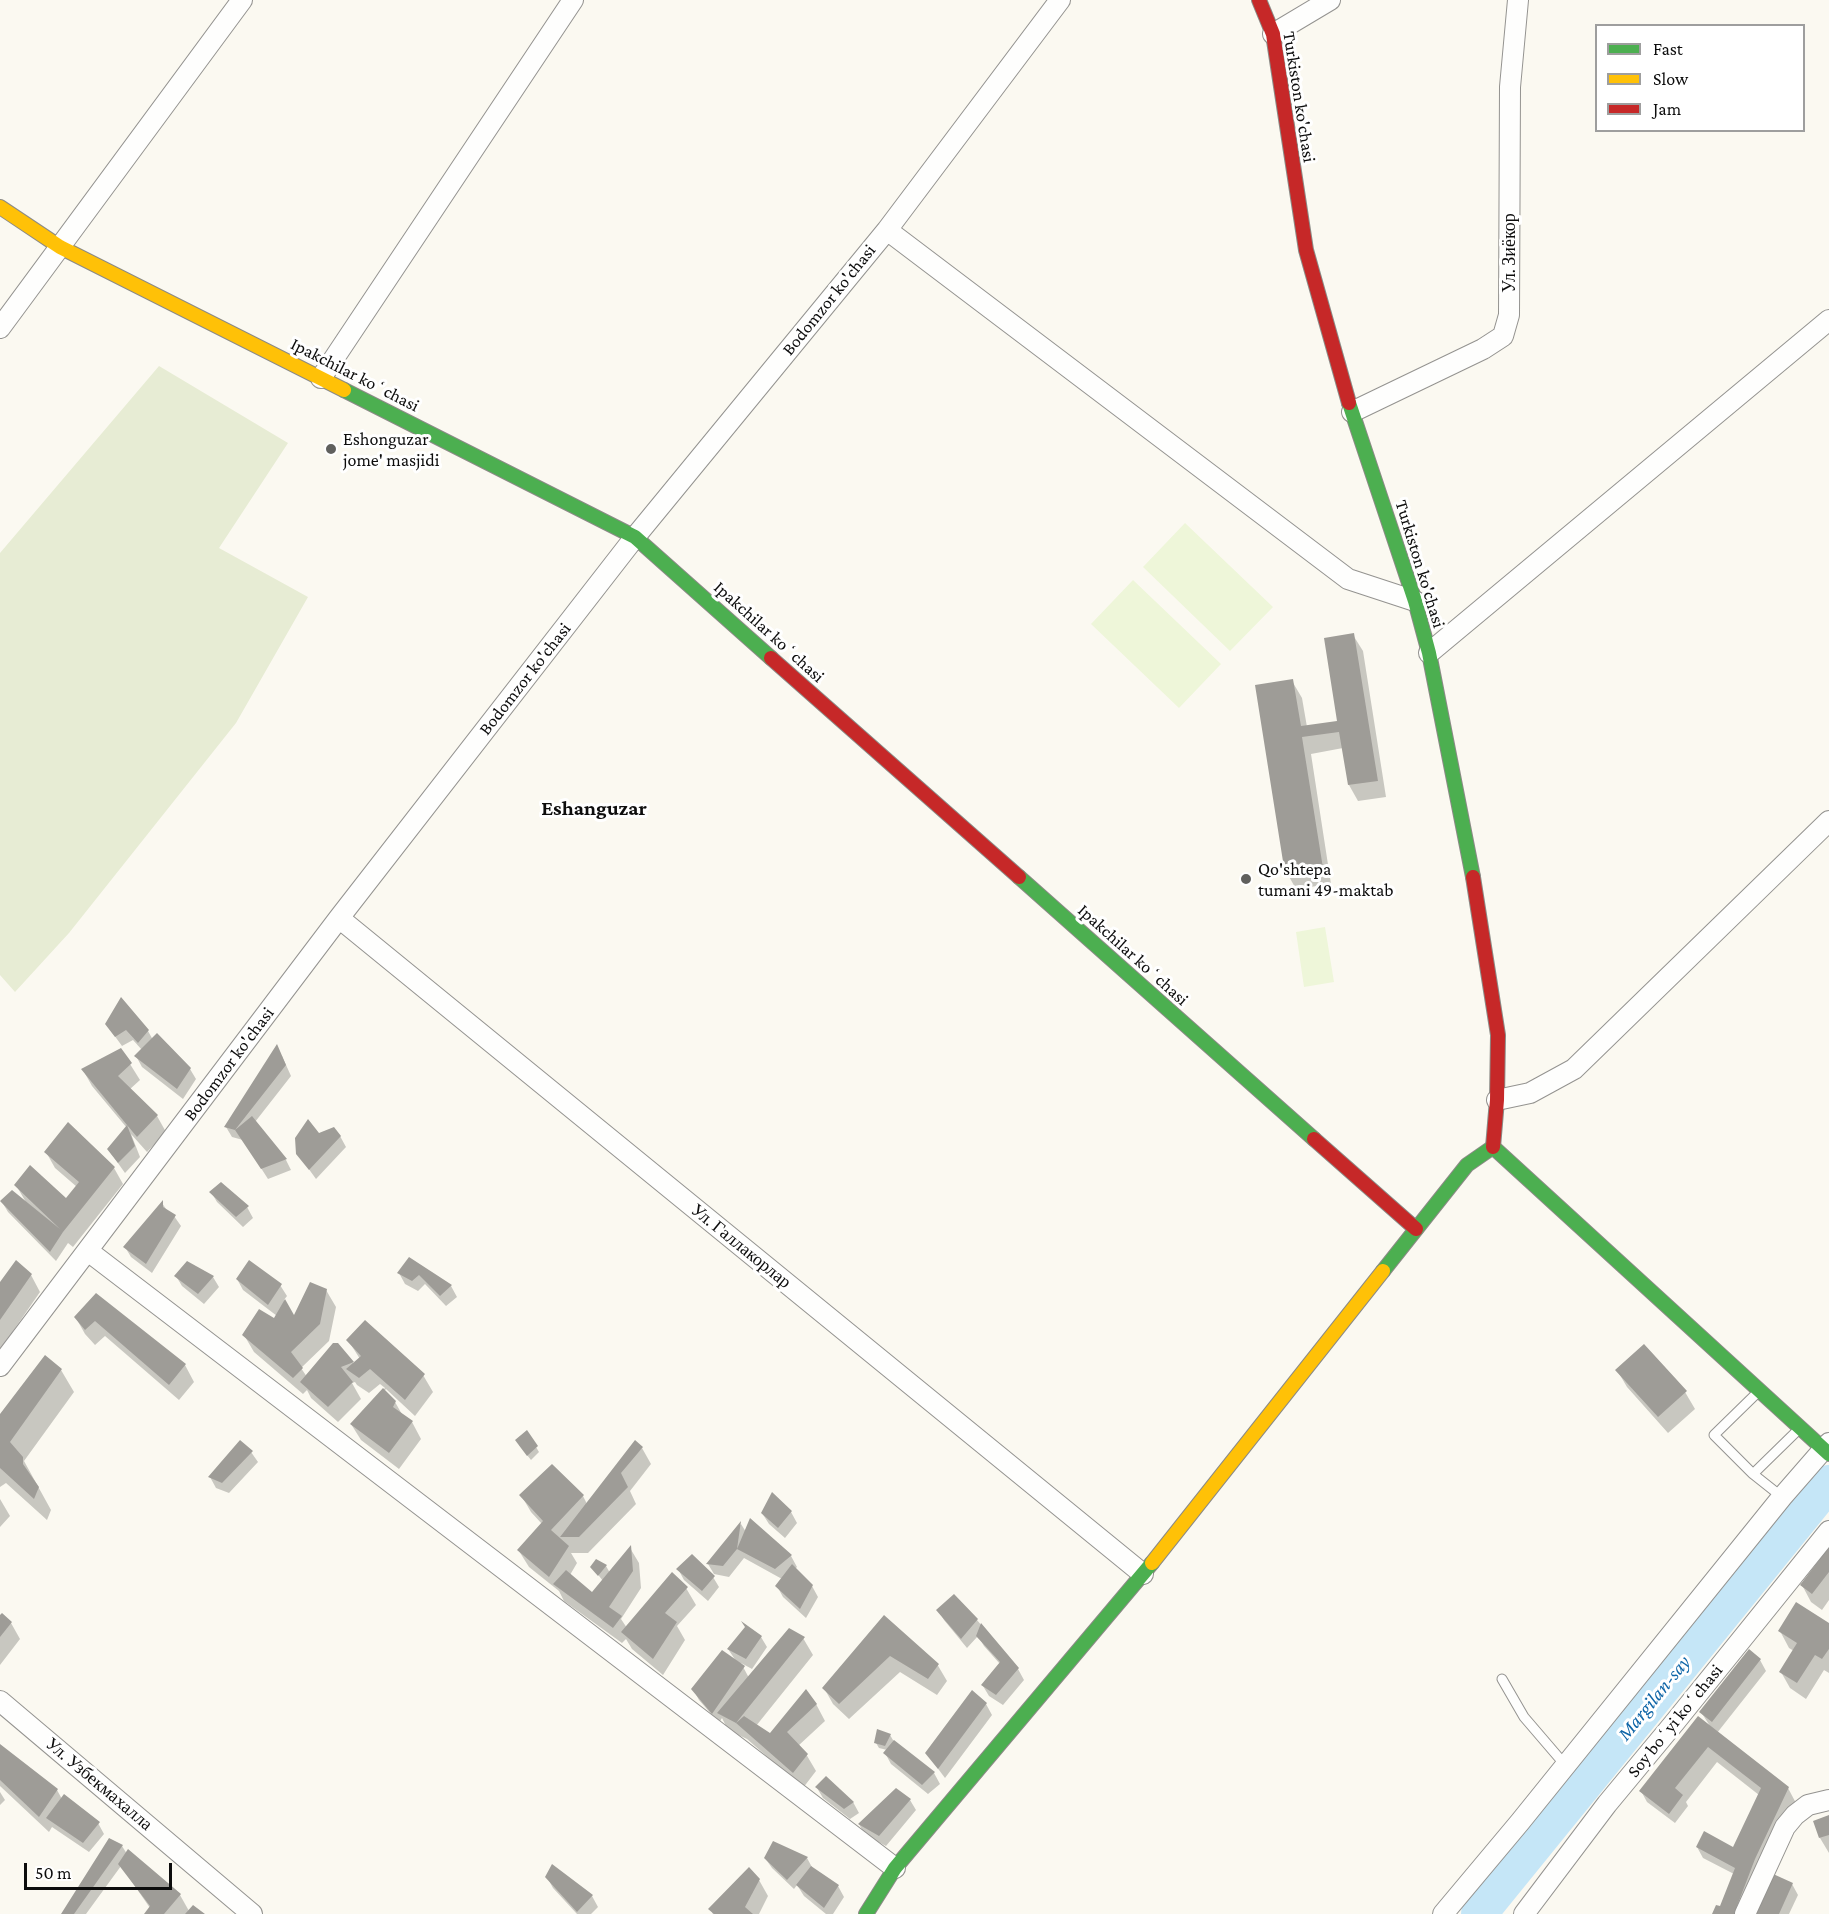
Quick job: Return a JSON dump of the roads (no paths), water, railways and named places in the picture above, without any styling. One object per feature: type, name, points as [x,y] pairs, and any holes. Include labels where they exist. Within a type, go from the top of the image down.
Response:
[{"type":"street","points":[[0,328],[242,0]]},
{"type":"street","points":[[321,378],[573,0]]},
{"type":"street","name":"Bodomzor ko'chasi","points":[[0,1366],[339,918],[634,537],[886,230],[1060,0]]},
{"type":"street","name":"Turkiston ko'chasi","points":[[1259,0],[1273,34],[1306,250],[1352,412],[1415,601],[1429,653],[1470,855],[1498,1035],[1497,1100],[1493,1147]]},
{"type":"street","points":[[1273,34],[1329,0]]},
{"type":"street","name":"Ул. Зиёкор","points":[[1352,412],[1483,349],[1503,336],[1509,315],[1510,87],[1518,0]]},
{"type":"street","name":"Ipakchilar koʻchasi","points":[[0,207],[60,247],[634,537],[1416,1229]]},
{"type":"street","points":[[886,230],[1348,579],[1415,601]]},
{"type":"street","points":[[1429,653],[1829,320]]},
{"type":"street","points":[[1497,1100],[1530,1093],[1574,1069],[1829,821]]},
{"type":"street","name":"Ул. Галлакорлар","points":[[339,918],[1143,1574]]},
{"type":"street","points":[[866,1914],[895,1868],[1143,1574],[1467,1165],[1493,1147],[1799,1429],[1824,1447],[1443,1914]]},
{"type":"street","points":[[88,1251],[895,1868]]},
{"type":"street","name":"Soy boʻyi koʻchasi","points":[[1524,1914],[1607,1804],[1829,1531]]},
{"type":"street","name":"Ул. Узбекмахалла","points":[[0,1701],[252,1914]]},
{"type":"street","points":[[1745,1914],[1785,1827],[1808,1805],[1829,1800]]},
{"type":"lane","points":[[1759,1391],[1714,1435],[1753,1474],[1782,1497]]},
{"type":"lane","points":[[1753,1474],[1799,1429]]},
{"type":"lane","points":[[1502,1679],[1524,1717],[1566,1766]]},
{"type":"waterway","name":"Margilan-say","points":[[1479,1914],[1829,1483]]},
{"type":"place","name":"Eshonguzar jome' masjidi","points":[[331,449]]},
{"type":"place","name":"Qo'shtepa tumani 49-maktab","points":[[1246,879]]},
{"type":"district","name":"Eshanguzar","points":[[594,809]]}]
